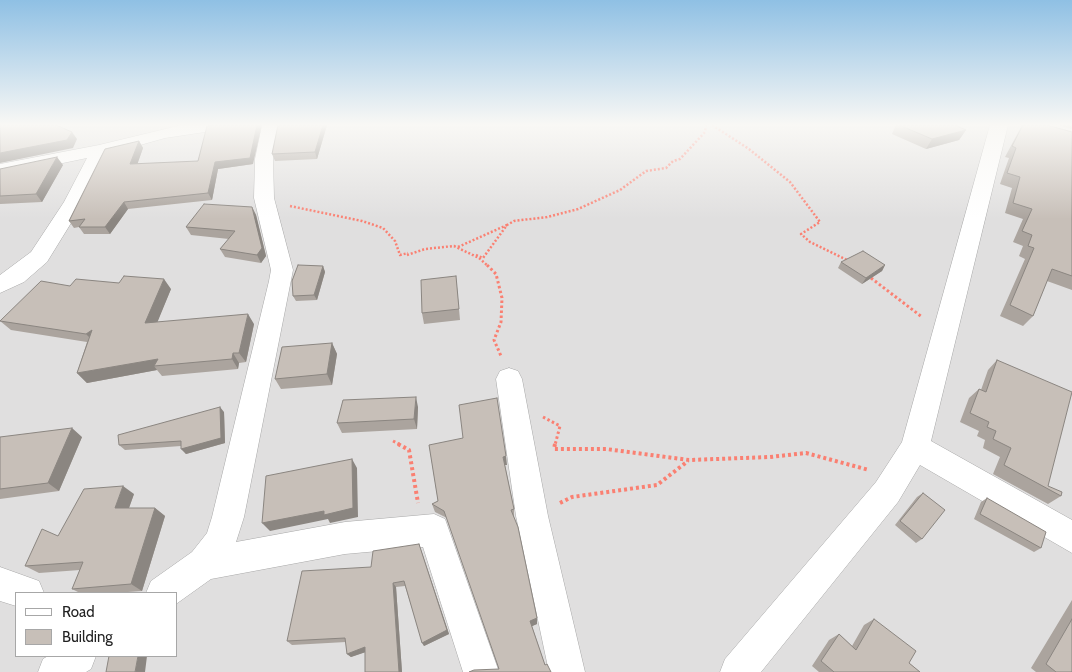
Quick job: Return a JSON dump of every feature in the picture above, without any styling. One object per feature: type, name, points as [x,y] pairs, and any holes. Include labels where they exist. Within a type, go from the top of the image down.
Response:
[{"type":"street","points":[[0,170],[69,156]]},
{"type":"street","points":[[0,285],[16,276],[39,257],[74,202],[98,156]]},
{"type":"street","points":[[164,592],[204,564],[220,542],[228,517],[281,281],[282,270],[264,198],[265,156]]},
{"type":"street","points":[[738,672],[888,492],[915,447],[991,156]]},
{"type":"street","points":[[509,379],[532,516],[567,672]]},
{"type":"street","points":[[915,447],[1072,537]]},
{"type":"street","points":[[204,564],[345,538],[434,530],[482,672]]},
{"type":"street","points":[[0,584],[24,592]]},
{"type":"street","points":[[56,672],[77,657]]},
{"type":"path","points":[[457,248],[514,221],[548,217],[578,209],[620,190],[646,171],[666,168],[673,161],[682,156]]},
{"type":"path","points":[[758,156],[790,182],[820,222],[801,234],[810,242],[850,262]]},
{"type":"path","points":[[264,198],[304,210],[362,221],[383,228],[394,242],[400,255],[425,248],[447,246],[483,258],[507,225]]},
{"type":"path","points":[[407,255],[425,250],[454,246],[479,258],[496,274],[502,298],[501,322],[494,340],[509,379]]},
{"type":"path","points":[[871,278],[916,313],[946,326]]},
{"type":"path","points":[[539,416],[560,426],[554,449],[606,449],[689,460],[770,457],[806,453],[896,478]]},
{"type":"path","points":[[393,441],[409,450],[420,515],[434,530]]},
{"type":"path","points":[[532,516],[572,497],[656,485],[689,460]]},
{"type":"shaded area","points":[[0,156],[1072,156],[1072,672],[0,672]]},
{"type":"building","points":[[101,156],[133,156],[130,164],[198,161],[199,156],[250,156],[250,158],[215,162],[208,193],[124,202],[105,227],[79,227],[85,219],[69,221]]},
{"type":"building","points":[[1013,156],[1072,156],[1072,276],[1052,269],[1033,316],[1010,305],[1034,248],[1028,246],[1032,235],[1022,231],[1032,209],[1013,203],[1020,177],[1007,173]]},
{"type":"building","points":[[57,157],[36,194],[0,196],[0,169]]},
{"type":"building","points":[[204,204],[252,207],[262,248],[257,255],[220,249],[235,231],[186,227]]},
{"type":"building","points":[[863,251],[885,265],[866,278],[841,262]]},
{"type":"building","points":[[298,265],[323,266],[314,295],[293,296],[292,281]]},
{"type":"building","points":[[124,276],[164,279],[145,323],[248,314],[239,353],[233,353],[232,359],[154,366],[158,359],[77,373],[92,330],[86,334],[0,321],[41,281],[70,286],[76,279],[119,283]]},
{"type":"building","points":[[456,276],[459,309],[422,313],[421,280]]},
{"type":"building","points":[[332,343],[327,374],[275,379],[282,347]]},
{"type":"building","points":[[997,360],[1072,392],[1048,486],[1062,492],[1061,496],[1004,465],[1011,448],[993,439],[996,431],[987,427],[989,422],[970,413],[979,389],[986,392]]},
{"type":"building","points":[[416,397],[414,419],[337,423],[343,400]]},
{"type":"building","points":[[497,398],[506,456],[503,457],[514,509],[511,510],[518,527],[537,618],[530,621],[545,665],[547,664],[551,672],[469,672],[499,669],[444,511],[432,504],[438,501],[429,445],[463,438],[459,405]]},
{"type":"building","points":[[220,407],[221,438],[181,449],[181,441],[119,445],[118,435]]},
{"type":"building","points":[[72,428],[48,483],[0,489],[0,437]]},
{"type":"building","points":[[352,459],[353,508],[324,515],[324,511],[262,523],[266,476]]},
{"type":"building","points":[[123,486],[115,508],[155,508],[131,584],[72,589],[83,562],[25,566],[42,529],[58,536],[84,489]]},
{"type":"building","points":[[923,493],[945,510],[922,539],[900,521]]},
{"type":"building","points":[[987,498],[1046,532],[1041,548],[980,514]]},
{"type":"building","points":[[419,544],[447,630],[422,643],[404,581],[393,583],[399,672],[365,672],[365,647],[347,654],[345,638],[287,641],[302,571],[371,567],[373,551]]},
{"type":"building","points":[[874,619],[916,651],[909,663],[920,672],[834,672],[821,661],[839,634],[856,650]]},
{"type":"building","points":[[1072,619],[1072,672],[1056,672],[1046,664]]},
{"type":"building","points":[[109,657],[138,657],[135,672],[106,672]]}]
